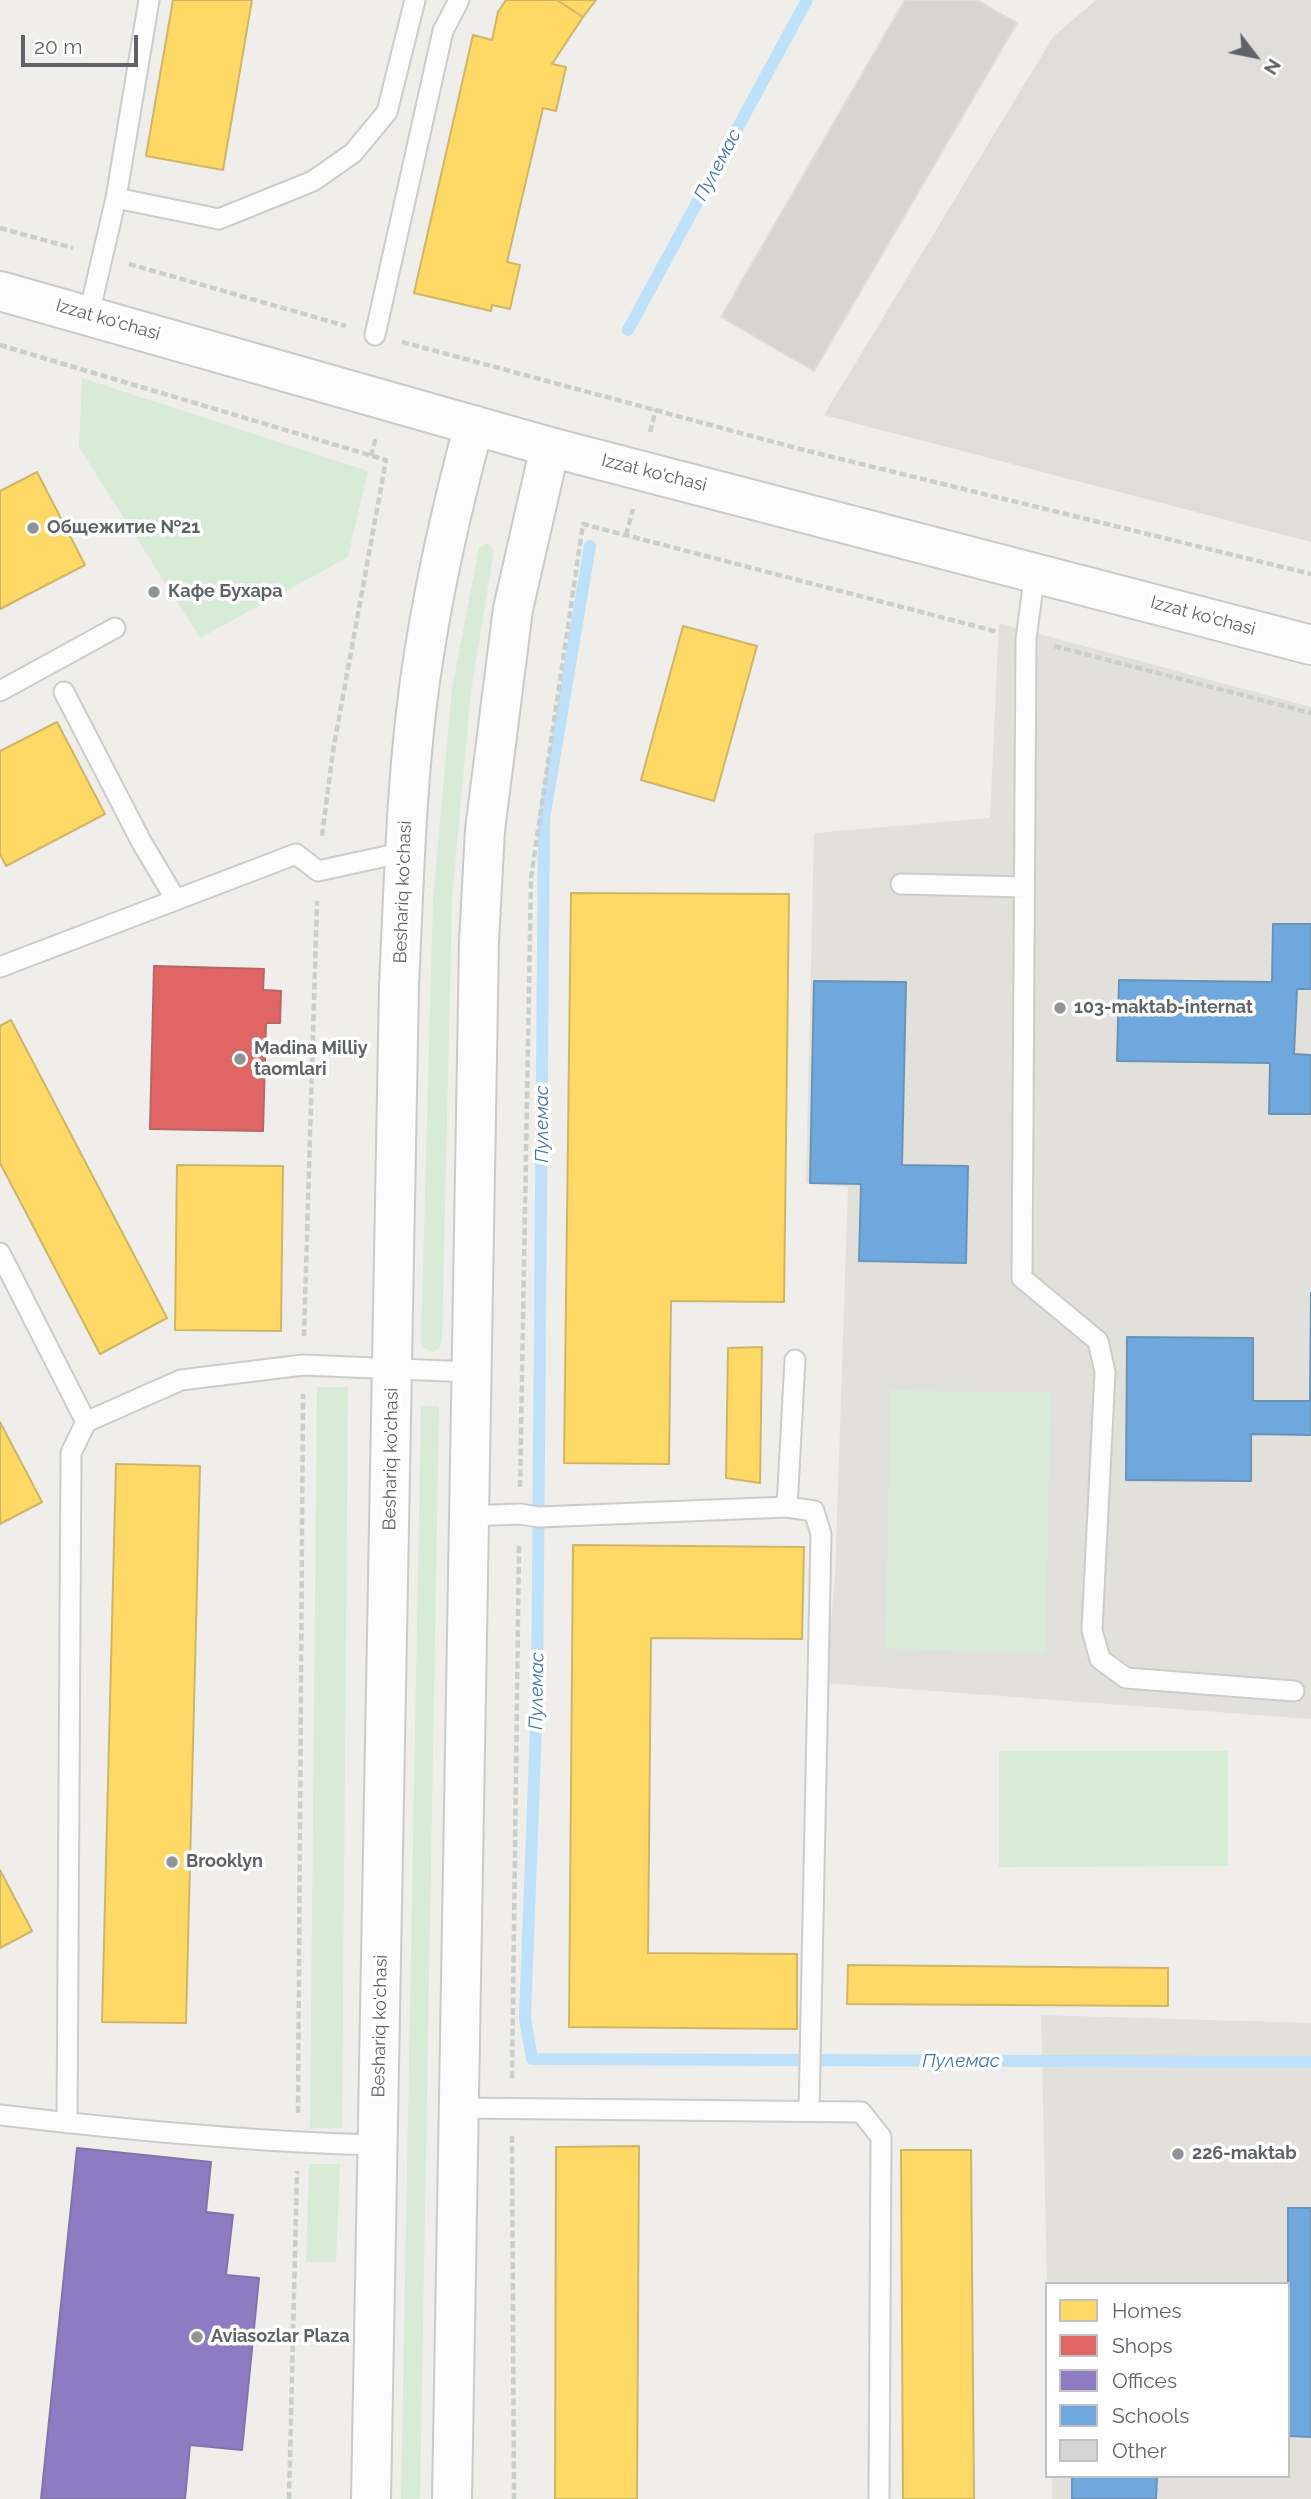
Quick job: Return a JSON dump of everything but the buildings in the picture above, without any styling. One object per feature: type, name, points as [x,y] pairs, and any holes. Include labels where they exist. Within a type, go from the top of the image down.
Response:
[{"type":"main road","name":"Izzat ko'chasi","points":[[0,291],[89,314],[343,390],[550,447],[1311,645]]},
{"type":"main road","name":"Beshariq ko'chasi","points":[[371,2499],[399,999],[405,852],[417,707],[431,607],[455,494],[474,425]]},
{"type":"main road","points":[[452,2499],[479,942],[485,830],[513,609],[550,447]]},
{"type":"lane","points":[[89,314],[116,198],[149,0]]},
{"type":"lane","points":[[116,198],[219,219],[313,181],[354,153],[387,112],[415,0]]},
{"type":"lane","points":[[375,335],[443,31],[459,0]]},
{"type":"lane","points":[[1034,572],[1026,639],[1022,1278],[1098,1341],[1105,1372],[1091,1630],[1100,1659],[1126,1678],[1294,1691]]},
{"type":"lane","points":[[0,691],[115,628]]},
{"type":"lane","points":[[64,692],[142,843],[176,900]]},
{"type":"lane","points":[[0,967],[296,854],[318,871],[405,852]]},
{"type":"lane","points":[[901,884],[1024,887]]},
{"type":"lane","points":[[0,1253],[86,1422]]},
{"type":"lane","points":[[787,1507],[795,1360]]},
{"type":"lane","points":[[67,2123],[71,1453],[86,1422],[181,1380],[303,1365],[392,1371],[471,1372]]},
{"type":"lane","points":[[468,1517],[520,1514],[539,1517],[787,1507],[814,1511],[821,1534],[809,2111]]},
{"type":"lane","points":[[458,2108],[861,2112],[881,2137],[879,2499]]},
{"type":"lane","points":[[0,2115],[298,2143],[377,2145]]},
{"type":"path","points":[[0,345],[386,460],[333,751],[318,871],[303,1365],[298,2143],[289,2499]]},
{"type":"path","points":[[650,433],[656,410]]},
{"type":"path","points":[[800,449],[1311,574]]},
{"type":"path","points":[[626,535],[634,504]]},
{"type":"path","points":[[514,2499],[512,2109],[531,878],[583,524],[1311,713]]},
{"type":"shaded area","points":[[1096,0],[1311,0],[1311,542],[824,415],[1053,37]]},
{"type":"shaded area","name":"103-maktab-internat","points":[[999,623],[1311,707],[1311,1719],[825,1683],[835,1577],[848,1187],[806,1183],[814,833],[990,818]]},
{"type":"shaded area","name":"226-maktab","points":[[1041,2015],[1311,2023],[1311,2499],[1052,2499],[1052,2478],[1290,2478],[1290,2282],[1047,2282]]},
{"type":"green space","points":[[82,378],[368,471],[348,557],[200,638],[79,447]]},
{"type":"green space","points":[[488,543],[494,550],[471,691],[452,899],[442,1341],[439,1348],[432,1352],[424,1348],[421,1341],[433,899],[452,689],[479,548]]},
{"type":"green space","points":[[317,1387],[348,1387],[342,2128],[310,2128]]},
{"type":"green space","points":[[891,1390],[1051,1393],[1045,1652],[885,1649]]},
{"type":"green space","points":[[421,1406],[439,1406],[420,2499],[401,2499]]},
{"type":"green space","points":[[999,1751],[1228,1751],[1228,1866],[999,1867]]},
{"type":"green space","points":[[309,2164],[340,2164],[336,2262],[306,2262]]},
{"type":"waterway","name":"Пулемас","points":[[628,330],[807,0]]},
{"type":"waterway","name":"Пулемас","points":[[590,546],[544,819],[537,1700],[525,2018],[532,2059],[1311,2062]]},
{"type":"place","name":"Общежитие №21","points":[[33,528]]},
{"type":"place","name":"Кафе Бухара","points":[[154,592]]},
{"type":"place","name":"103-maktab-internat","points":[[1060,1008]]},
{"type":"place","name":"Madina Milliy taomlari","points":[[240,1059]]},
{"type":"place","name":"Brooklyn","points":[[172,1862]]},
{"type":"place","name":"226-maktab","points":[[1178,2154]]},
{"type":"place","name":"Aviasozlar Plaza","points":[[197,2337]]}]
